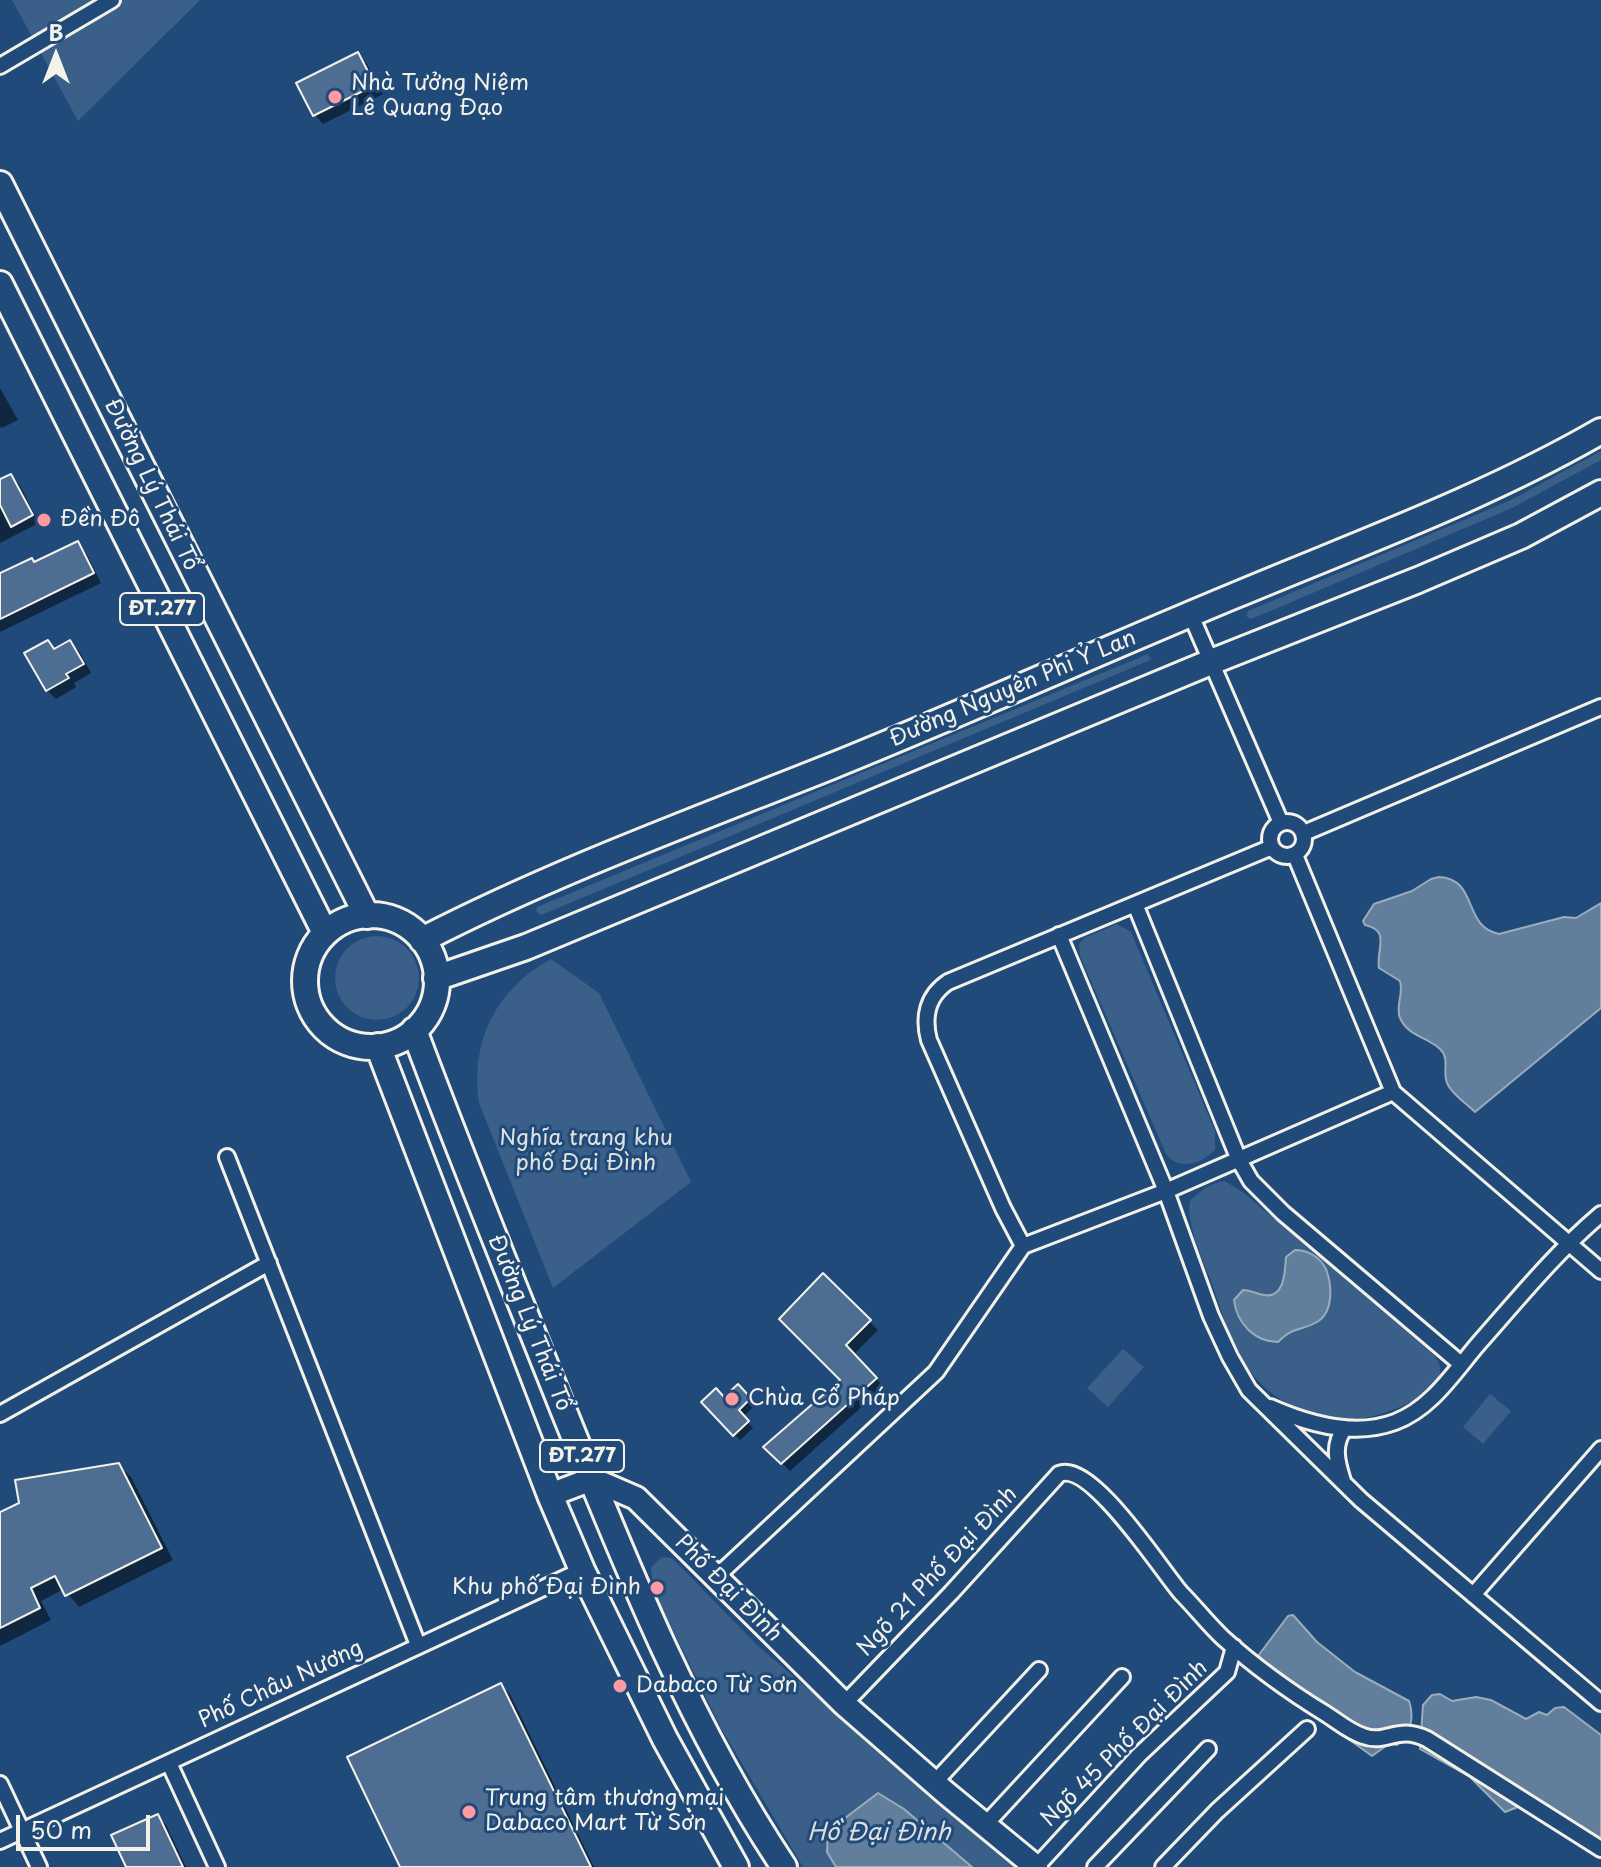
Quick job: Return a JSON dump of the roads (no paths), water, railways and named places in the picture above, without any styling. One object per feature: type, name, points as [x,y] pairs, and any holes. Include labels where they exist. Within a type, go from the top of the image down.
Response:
[{"type":"main road","name":"Đường Lý Thái Tổ","points":[[0,184],[8,218],[367,916]]},
{"type":"main road","name":"Đường Lý Thái Tổ","points":[[0,284],[325,933]]},
{"type":"main road","name":"Đường Nguyên Phi Ỷ Lan","points":[[422,940],[512,895],[901,738],[1190,613],[1453,507],[1537,467],[1601,431]]},
{"type":"main road","points":[[436,978],[526,947],[1211,662],[1405,586],[1521,536],[1601,493]]},
{"type":"main road","points":[[367,916],[393,919],[412,930],[422,940],[433,961],[436,978],[433,1004],[414,1030],[397,1041],[378,1046],[351,1043],[327,1030],[311,1008],[305,982],[310,955],[325,933],[345,921],[367,916]]},
{"type":"main road","name":"Đường Lý Thái Tổ","points":[[414,1030],[592,1479],[693,1708],[783,1867]]},
{"type":"main road","name":"Đường Lý Thái Tổ","points":[[378,1046],[550,1495],[582,1570],[665,1739],[736,1867]]},
{"type":"street","points":[[0,66],[112,0]]},
{"type":"street","points":[[1190,613],[1281,823]]},
{"type":"street","points":[[1304,833],[1601,707]]},
{"type":"street","points":[[1292,822],[1304,833],[1304,844],[1295,855],[1281,855],[1272,847],[1272,830],[1281,823],[1292,822]]},
{"type":"street","points":[[1023,1246],[1003,1208],[929,1040],[926,1018],[933,996],[948,982],[1272,847]]},
{"type":"street","points":[[1295,855],[1393,1092],[1601,1271]]},
{"type":"street","points":[[1135,904],[1239,1160],[1251,1181],[1283,1213],[1461,1364]]},
{"type":"street","points":[[1059,935],[1166,1191],[1211,1316],[1238,1373],[1260,1403],[1343,1483],[1596,1698],[1601,1681]]},
{"type":"street","points":[[715,1578],[936,1372],[1023,1246],[1166,1191],[1393,1092]]},
{"type":"street","points":[[227,1157],[418,1645]]},
{"type":"street","points":[[1260,1403],[1316,1424],[1345,1428],[1378,1427],[1405,1417],[1428,1402],[1568,1242],[1601,1214]]},
{"type":"street","points":[[0,1414],[269,1263]]},
{"type":"street","points":[[1343,1483],[1336,1452],[1337,1442],[1345,1428]]},
{"type":"street","points":[[1473,1595],[1601,1449]]},
{"type":"street","name":"Ngõ 21 Phố Đại Đình","points":[[844,1704],[1064,1471],[1078,1475],[1112,1506],[1175,1586],[1234,1647]]},
{"type":"street","points":[[550,1495],[592,1479]]},
{"type":"street","name":"Phố Đại Đình","points":[[592,1479],[636,1498],[844,1704],[1036,1867]]},
{"type":"street","name":"Phố Châu Nương","points":[[0,1841],[582,1570]]},
{"type":"street","points":[[1234,1647],[1304,1701],[1361,1736],[1373,1738],[1406,1731],[1415,1733],[1601,1849]]},
{"type":"street","name":"Ngõ 45 Phố Đại Đình","points":[[1036,1867],[1139,1755],[1227,1672],[1234,1647]]},
{"type":"street","points":[[934,1783],[1039,1670]]},
{"type":"street","points":[[985,1825],[1122,1677]]},
{"type":"street","points":[[1163,1867],[1217,1811],[1307,1729]]},
{"type":"street","points":[[1095,1867],[1208,1749]]},
{"type":"street","points":[[169,1763],[217,1867]]},
{"type":"street","points":[[0,1784],[39,1867]]},
{"type":"water","points":[[1439,877],[1460,886],[1480,922],[1487,930],[1499,934],[1564,917],[1576,918],[1601,903],[1601,1008],[1475,1112],[1448,1085],[1445,1057],[1440,1049],[1403,1024],[1399,1013],[1400,981],[1379,968],[1380,936],[1378,931],[1363,921],[1374,904],[1412,891]]},
{"type":"water","points":[[1295,1250],[1313,1255],[1326,1269],[1330,1283],[1329,1305],[1323,1318],[1289,1333],[1278,1342],[1262,1339],[1243,1324],[1234,1300],[1243,1290],[1264,1295],[1276,1293],[1282,1282],[1286,1257]]},
{"type":"water","points":[[1293,1615],[1317,1642],[1355,1672],[1409,1701],[1410,1725],[1397,1745],[1390,1743],[1372,1756],[1282,1691],[1252,1664],[1288,1616]]},
{"type":"water","points":[[1440,1694],[1452,1701],[1476,1697],[1491,1700],[1526,1719],[1539,1712],[1547,1715],[1555,1708],[1564,1707],[1601,1735],[1601,1855],[1523,1805],[1505,1812],[1470,1777],[1420,1749],[1423,1705],[1432,1695]]},
{"type":"water","name":"Hồ Đại Đình","points":[[878,1793],[904,1809],[972,1867],[836,1867],[827,1852],[828,1831]]},
{"type":"place","name":"Nhà Tưởng Niệm Lê Quang Đạo","points":[[335,97]]},
{"type":"place","name":"Đền Đô","points":[[44,520]]},
{"type":"place","name":"Chùa Cổ Pháp","points":[[732,1399]]},
{"type":"place","name":"Khu phố Đại Đình","points":[[657,1588]]},
{"type":"place","name":"Dabaco Từ Sơn","points":[[620,1686]]},
{"type":"place","name":"Trung tâm thương mại Dabaco Mart Từ Sơn","points":[[469,1812]]},
{"type":"park label","name":"Nghĩa trang khu phố Đại Đình","points":[[586,1152]]}]
